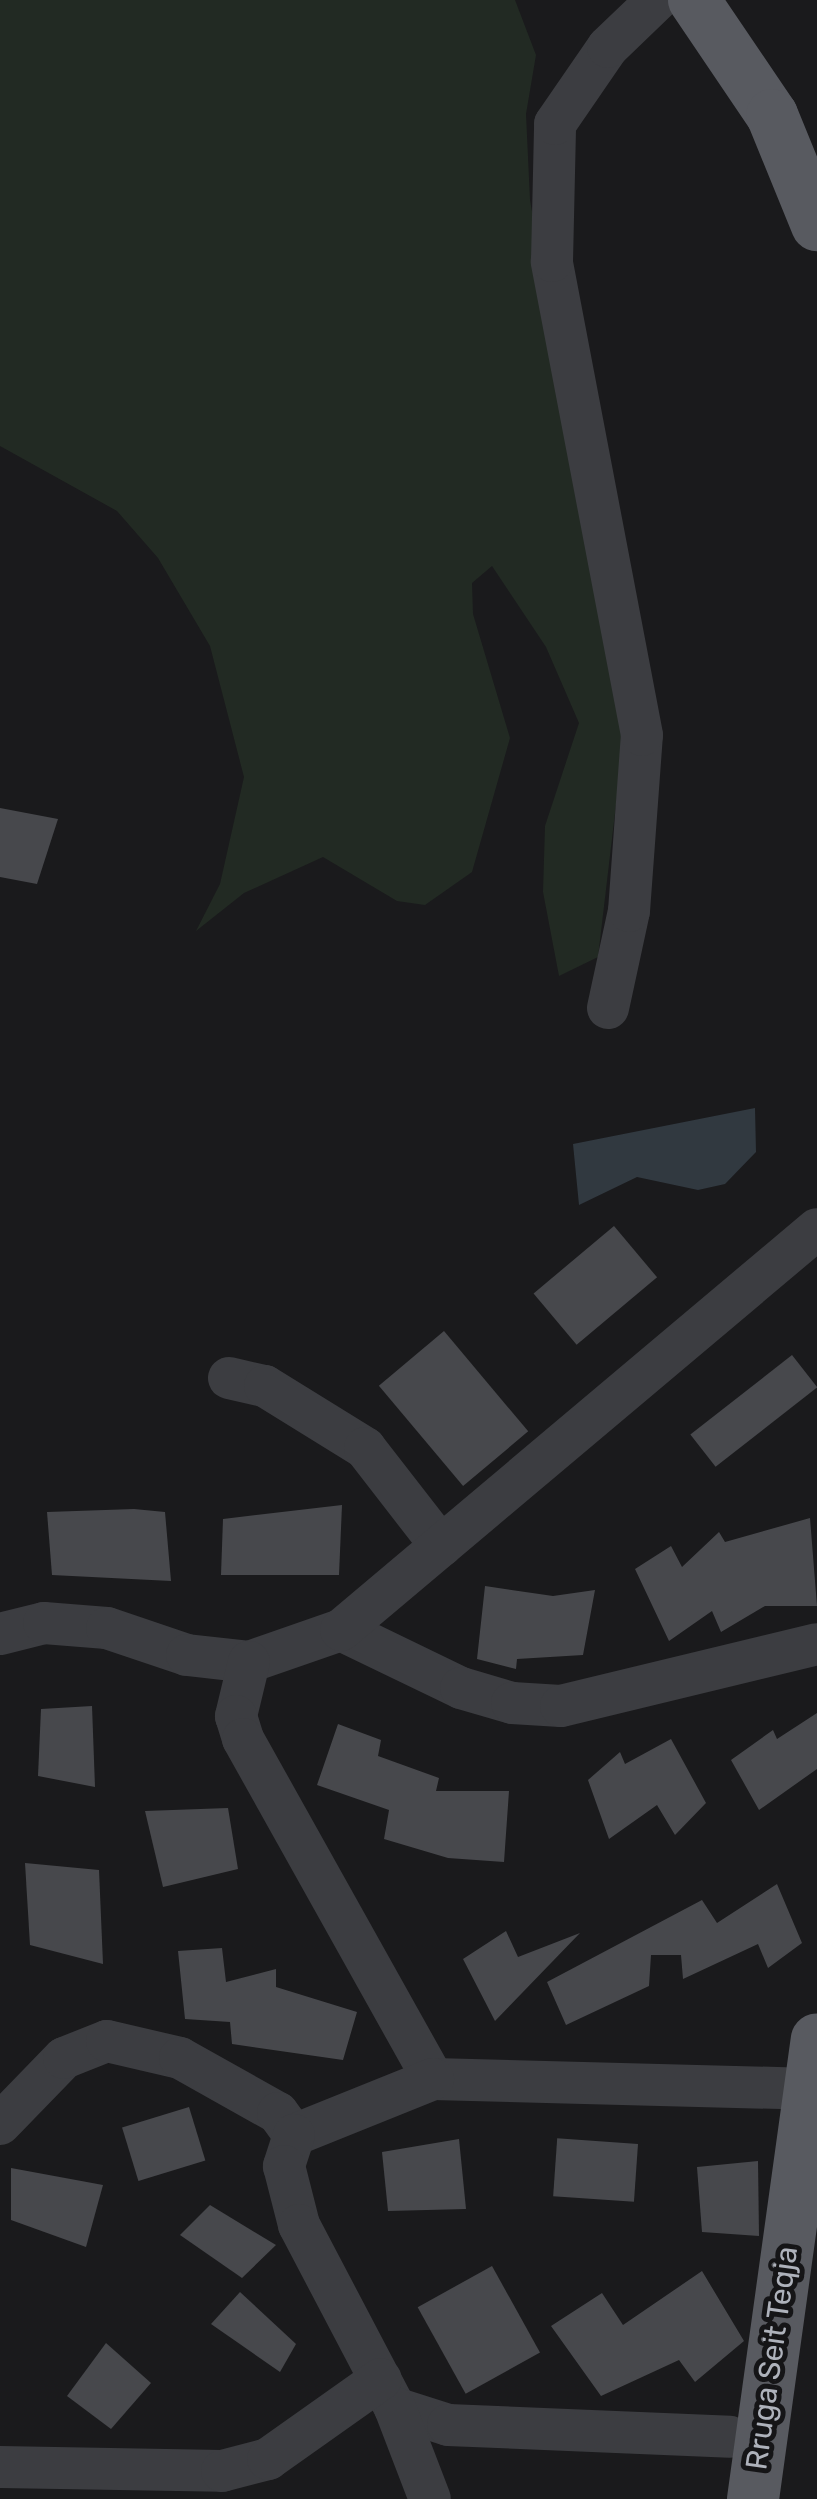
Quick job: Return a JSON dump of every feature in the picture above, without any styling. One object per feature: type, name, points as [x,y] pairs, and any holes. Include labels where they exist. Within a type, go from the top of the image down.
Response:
[{"type":"main road","points":[[694,0],[772,116],[817,225]]},
{"type":"main road","name":"Rruga Seit Teqja","points":[[752,2499],[814,2064]]},
{"type":"street","points":[[608,1008],[629,911],[642,735],[552,261],[555,124],[608,47],[657,0]]},
{"type":"street","points":[[0,1634],[44,1623],[106,1628],[186,1655],[249,1662],[342,1630],[817,1229]]},
{"type":"street","points":[[228,1378],[265,1386],[365,1448],[441,1546]]},
{"type":"street","points":[[342,1630],[461,1688],[512,1703],[561,1706],[817,1644]]},
{"type":"street","points":[[249,1662],[236,1716],[243,1739],[433,2078]]},
{"type":"street","points":[[0,2124],[64,2058],[107,2041],[180,2058],[278,2113],[294,2136]]},
{"type":"street","points":[[430,2499],[388,2394],[299,2225],[284,2166],[294,2136],[433,2078],[814,2064]]},
{"type":"street","points":[[388,2394],[448,2425],[730,2437]]},
{"type":"street","points":[[0,2468],[222,2471],[268,2459],[388,2394]]},
{"type":"shaded area","points":[[0,0],[515,0],[536,55],[526,114],[530,200],[624,737],[598,957],[559,976],[543,892],[545,826],[579,723],[546,647],[492,566],[472,583],[473,614],[510,738],[472,872],[425,905],[397,901],[323,857],[244,893],[196,931],[220,884],[244,777],[210,646],[158,558],[117,511],[0,446]]},
{"type":"shaded area","points":[[755,1108],[756,1152],[725,1184],[698,1190],[637,1177],[579,1205],[573,1144]]},
{"type":"building","points":[[0,808],[58,819],[37,884],[0,877]]},
{"type":"building","points":[[614,1226],[657,1277],[577,1345],[534,1293]]},
{"type":"building","points":[[444,1331],[528,1431],[463,1486],[379,1386]]},
{"type":"building","points":[[792,1355],[817,1387],[716,1467],[690,1434]]},
{"type":"building","points":[[342,1505],[339,1575],[221,1575],[223,1519]]},
{"type":"building","points":[[47,1512],[165,1512],[171,1581],[52,1575]]},
{"type":"building","points":[[810,1518],[817,1606],[765,1606],[721,1632],[712,1611],[669,1641],[635,1569],[671,1546],[682,1567],[719,1532],[725,1542]]},
{"type":"building","points":[[485,1586],[553,1596],[595,1590],[583,1655],[517,1659],[516,1669],[477,1659]]},
{"type":"building","points":[[92,1706],[95,1787],[38,1776],[41,1709]]},
{"type":"building","points":[[817,1713],[817,1769],[759,1810],[731,1760],[773,1730],[777,1739]]},
{"type":"building","points":[[338,1724],[381,1740],[378,1756],[439,1778],[436,1791],[509,1791],[504,1862],[448,1858],[384,1839],[389,1810],[317,1785]]},
{"type":"building","points":[[671,1739],[706,1803],[675,1835],[657,1805],[609,1839],[588,1780],[620,1752],[625,1764]]},
{"type":"building","points":[[228,1808],[238,1869],[163,1887],[145,1811]]},
{"type":"building","points":[[25,1863],[99,1870],[103,1964],[30,1945]]},
{"type":"building","points":[[777,1884],[802,1943],[768,1968],[758,1944],[683,1979],[681,1955],[651,1955],[649,1986],[566,2025],[547,1982],[702,1900],[717,1923]]},
{"type":"building","points":[[506,1931],[518,1957],[580,1933],[495,2021],[463,1959]]},
{"type":"building","points":[[222,1948],[226,1982],[276,1969],[276,1987],[357,2012],[343,2060],[232,2044],[230,2022],[185,2019],[178,1951]]},
{"type":"building","points":[[189,2107],[205,2161],[138,2181],[122,2127]]},
{"type":"building","points":[[557,2138],[638,2144],[634,2202],[553,2196]]},
{"type":"building","points":[[459,2139],[466,2209],[388,2211],[382,2152]]},
{"type":"building","points":[[758,2161],[759,2236],[702,2232],[697,2167]]},
{"type":"building","points":[[11,2168],[103,2185],[86,2247],[11,2220]]},
{"type":"building","points":[[210,2205],[276,2245],[242,2278],[180,2235]]},
{"type":"building","points":[[492,2266],[540,2353],[466,2394],[418,2307]]},
{"type":"building","points":[[702,2271],[744,2341],[695,2382],[679,2360],[601,2396],[551,2326],[602,2293],[623,2325]]},
{"type":"building","points":[[240,2292],[296,2344],[280,2372],[211,2324]]},
{"type":"building","points":[[106,2343],[151,2383],[111,2429],[67,2396]]}]
